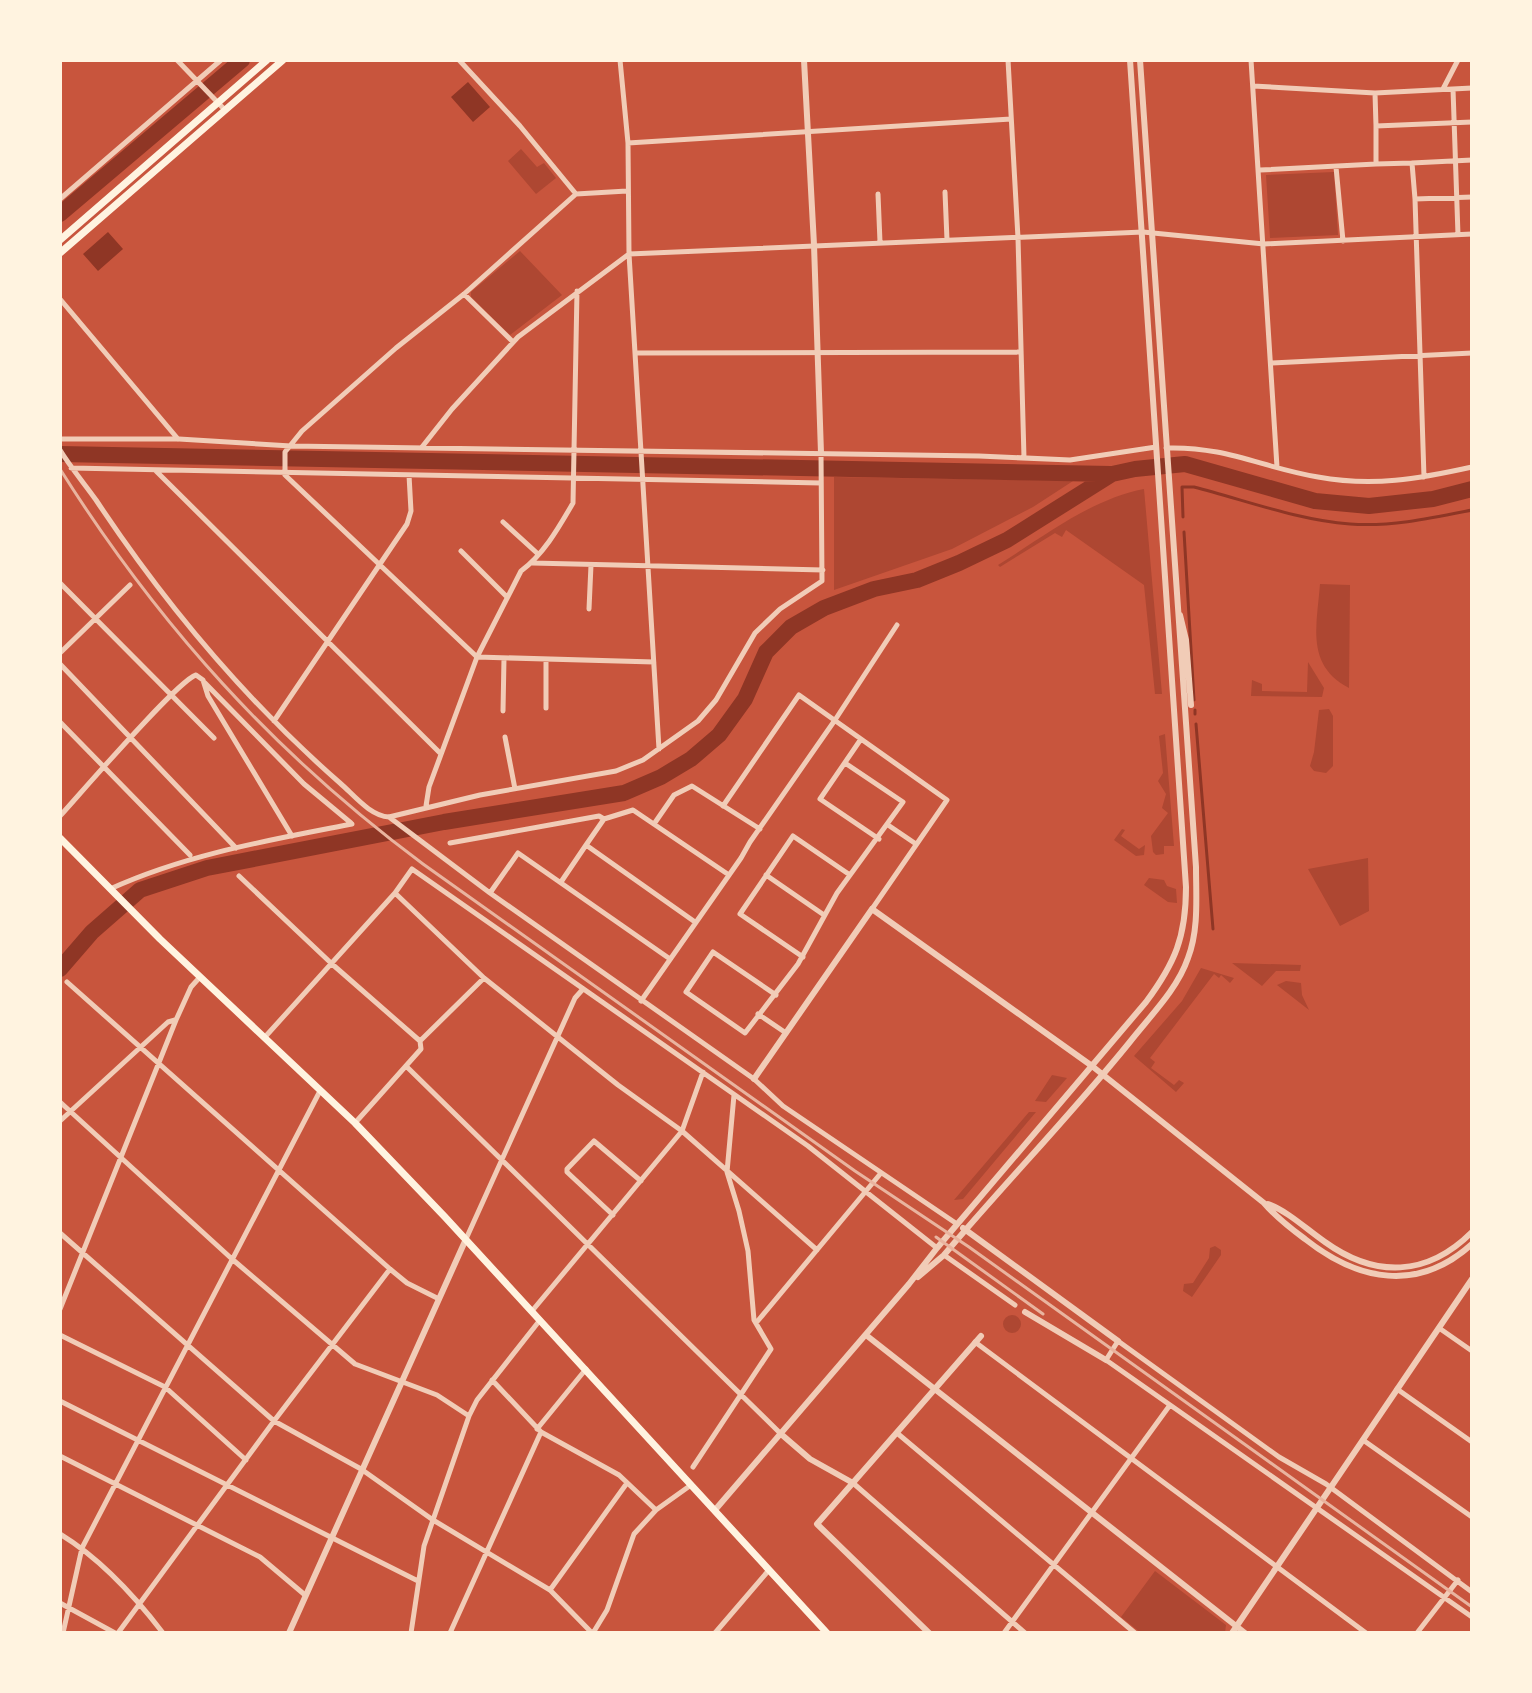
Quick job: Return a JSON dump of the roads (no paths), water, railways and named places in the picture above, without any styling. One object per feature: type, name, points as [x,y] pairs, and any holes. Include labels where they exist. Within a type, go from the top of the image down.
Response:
[{"type":"main road","points":[[60,240],[216,99],[267,60]]},
{"type":"main road","points":[[60,253],[283,60]]},
{"type":"main road","points":[[60,838],[129,909],[355,1123],[466,1239],[827,1633]]},
{"type":"street","points":[[177,60],[225,110]]},
{"type":"street","points":[[60,199],[200,83],[221,60]]},
{"type":"street","points":[[459,60],[520,126],[576,194]]},
{"type":"street","points":[[620,60],[628,143],[629,254],[659,750]]},
{"type":"street","points":[[60,450],[161,593],[249,696],[378,816],[391,818],[426,806],[616,771],[659,750],[689,730],[710,708],[755,633],[780,609],[820,585],[823,570],[821,456],[804,60]]},
{"type":"street","points":[[1008,60],[1018,238],[1024,458]]},
{"type":"street","points":[[715,1510],[1146,1002],[1177,952],[1185,919],[1186,887],[1130,60]]},
{"type":"street","points":[[909,1284],[944,1255],[1103,1075],[1168,995],[1184,969],[1193,944],[1196,867],[1140,60]]},
{"type":"street","points":[[1251,60],[1277,467]]},
{"type":"street","points":[[1443,89],[1458,60]]},
{"type":"street","points":[[1253,86],[1375,93],[1472,88]]},
{"type":"street","points":[[1453,89],[1458,235]]},
{"type":"street","points":[[1375,93],[1376,164]]},
{"type":"street","points":[[628,143],[1011,119]]},
{"type":"street","points":[[1376,126],[1472,122]]},
{"type":"street","points":[[1260,170],[1472,160]]},
{"type":"street","points":[[1412,163],[1424,477]]},
{"type":"street","points":[[1336,167],[1343,241]]},
{"type":"street","points":[[627,191],[576,194],[302,431],[285,452],[285,471],[477,657],[654,662]]},
{"type":"street","points":[[945,192],[947,240]]},
{"type":"street","points":[[878,194],[880,242]]},
{"type":"street","points":[[1415,199],[1472,197]]},
{"type":"street","points":[[422,447],[513,342],[629,254],[1143,232],[1264,244],[1472,234]]},
{"type":"street","points":[[426,806],[429,787],[477,657],[521,571],[559,528],[573,503],[577,291]]},
{"type":"street","points":[[464,294],[513,342]]},
{"type":"street","points":[[60,299],[179,439]]},
{"type":"street","points":[[635,353],[1021,352]]},
{"type":"street","points":[[1272,363],[1472,353]]},
{"type":"street","points":[[60,439],[179,439],[291,446],[1070,460],[1156,447]]},
{"type":"street","points":[[1167,451],[1210,449],[1315,477],[1351,482],[1387,483],[1472,467]]},
{"type":"street","points":[[70,468],[821,480]]},
{"type":"street","points":[[156,470],[441,754]]},
{"type":"street","points":[[274,721],[407,524],[411,511],[409,475]]},
{"type":"street","points":[[503,522],[538,554]]},
{"type":"street","points":[[461,551],[507,597]]},
{"type":"street","points":[[531,563],[823,570]]},
{"type":"street","points":[[589,609],[591,565]]},
{"type":"street","points":[[60,583],[214,738]]},
{"type":"street","points":[[60,653],[130,585]]},
{"type":"street","points":[[1176,595],[1186,640],[1191,705]]},
{"type":"street","points":[[641,1001],[897,625]]},
{"type":"street","points":[[503,711],[504,658]]},
{"type":"street","points":[[546,659],[546,708]]},
{"type":"street","points":[[60,664],[236,848]]},
{"type":"street","points":[[60,816],[170,697],[196,675],[304,784],[352,824],[167,866],[112,891]]},
{"type":"street","points":[[203,680],[208,696],[292,836]]},
{"type":"street","points":[[723,806],[799,695],[947,800],[754,1079]]},
{"type":"street","points":[[60,722],[190,855]]},
{"type":"street","points":[[505,737],[515,789]]},
{"type":"street","points":[[861,739],[820,799],[879,839]]},
{"type":"street","points":[[776,995],[713,952],[686,992],[745,1033],[776,995],[803,957],[824,915],[903,802],[845,763]]},
{"type":"street","points":[[654,824],[674,795],[692,786],[760,829]]},
{"type":"street","points":[[561,882],[604,819],[633,810],[729,875]]},
{"type":"street","points":[[450,843],[599,816],[604,819]]},
{"type":"street","points":[[391,818],[490,893],[754,1079],[783,1106],[957,1224],[1279,1457],[1331,1487],[1472,1592]]},
{"type":"street","points":[[888,825],[916,844]]},
{"type":"street","points":[[803,957],[740,914],[793,836],[850,875]]},
{"type":"street","points":[[586,845],[695,922]]},
{"type":"street","points":[[490,893],[518,853],[670,959]]},
{"type":"street","points":[[264,1038],[395,893],[412,869],[703,1072],[867,1191],[937,1248]]},
{"type":"street","points":[[766,875],[824,915]]},
{"type":"street","points":[[239,876],[420,1041],[421,1049],[355,1123]]},
{"type":"street","points":[[395,893],[484,978],[682,1131],[817,1250]]},
{"type":"street","points":[[872,909],[1092,1066],[1264,1203],[1275,1216],[1336,1261],[1367,1274],[1398,1276],[1428,1271],[1451,1260],[1472,1244]]},
{"type":"street","points":[[60,1309],[176,1020],[191,987],[200,977]]},
{"type":"street","points":[[420,1041],[484,978]]},
{"type":"street","points":[[67,982],[390,1269],[407,1283],[439,1299]]},
{"type":"street","points":[[289,1633],[400,1380],[575,998],[583,989]]},
{"type":"street","points":[[758,1014],[786,1033]]},
{"type":"street","points":[[60,1121],[168,1022],[176,1020]]},
{"type":"street","points":[[406,1066],[781,1434],[810,1459],[853,1483],[1025,1633]]},
{"type":"street","points":[[532,1311],[682,1131],[703,1072]]},
{"type":"street","points":[[63,1633],[82,1548],[320,1091]]},
{"type":"street","points":[[693,1467],[771,1349],[755,1324],[748,1251],[727,1172],[734,1095]]},
{"type":"street","points":[[60,1102],[232,1259],[355,1364],[437,1395],[469,1416]]},
{"type":"street","points":[[613,1215],[567,1169],[594,1141],[641,1181]]},
{"type":"street","points":[[755,1324],[881,1173]]},
{"type":"street","points":[[1264,1203],[1280,1209],[1346,1256],[1376,1267],[1404,1267],[1437,1258],[1472,1232]]},
{"type":"street","points":[[60,1233],[274,1421],[361,1469],[433,1520],[550,1590],[592,1633],[607,1610],[634,1534],[656,1510],[691,1485]]},
{"type":"street","points":[[944,1255],[1015,1305]]},
{"type":"street","points":[[60,1603],[116,1633],[141,1604],[274,1421],[390,1269]]},
{"type":"street","points":[[1234,1630],[1472,1279]]},
{"type":"street","points":[[1025,1312],[1106,1360],[1472,1617]]},
{"type":"street","points":[[411,1633],[424,1546],[469,1416],[492,1380],[540,1320]]},
{"type":"street","points":[[1439,1328],[1472,1351]]},
{"type":"street","points":[[60,1335],[165,1387],[246,1460]]},
{"type":"street","points":[[866,1335],[1092,1513],[1234,1630],[1245,1633]]},
{"type":"street","points":[[929,1633],[817,1524],[978,1339],[1366,1633]]},
{"type":"street","points":[[1106,1360],[1118,1341]]},
{"type":"street","points":[[450,1633],[539,1431],[586,1369]]},
{"type":"street","points":[[492,1380],[539,1431],[619,1475],[656,1510]]},
{"type":"street","points":[[1397,1389],[1472,1442]]},
{"type":"street","points":[[60,1401],[418,1581]]},
{"type":"street","points":[[1004,1633],[1170,1405]]},
{"type":"street","points":[[897,1433],[1135,1633]]},
{"type":"street","points":[[1362,1440],[1472,1517]]},
{"type":"street","points":[[60,1456],[260,1557],[305,1595]]},
{"type":"street","points":[[550,1590],[627,1483]]},
{"type":"street","points":[[60,1534],[82,1548],[141,1604],[163,1633]]},
{"type":"street","points":[[715,1633],[770,1569]]},
{"type":"street","points":[[1417,1633],[1458,1580]]},
{"type":"waterway","points":[[60,214],[242,60]]},
{"type":"waterway","points":[[60,454],[1111,474]]},
{"type":"waterway","points":[[60,969],[92,932],[140,890],[207,868],[444,822],[624,793],[661,777],[691,759],[719,735],[745,699],[766,652],[791,627],[824,608],[874,589],[917,580],[959,563],[1007,540],[1112,474],[1185,464],[1315,501],[1369,506],[1433,499],[1472,489]]},
{"type":"waterway","points":[[1183,517],[1182,487],[1194,487],[1310,518],[1350,524],[1396,523],[1472,510]]},
{"type":"waterway","points":[[1184,532],[1194,700]]},
{"type":"waterway","points":[[1196,724],[1213,929]]},
{"type":"railway","points":[[60,469],[98,527],[179,634],[269,732],[369,822],[423,864],[855,1171],[969,1247],[1472,1607]]},
{"type":"railway","points":[[936,1237],[1043,1314]]}]
